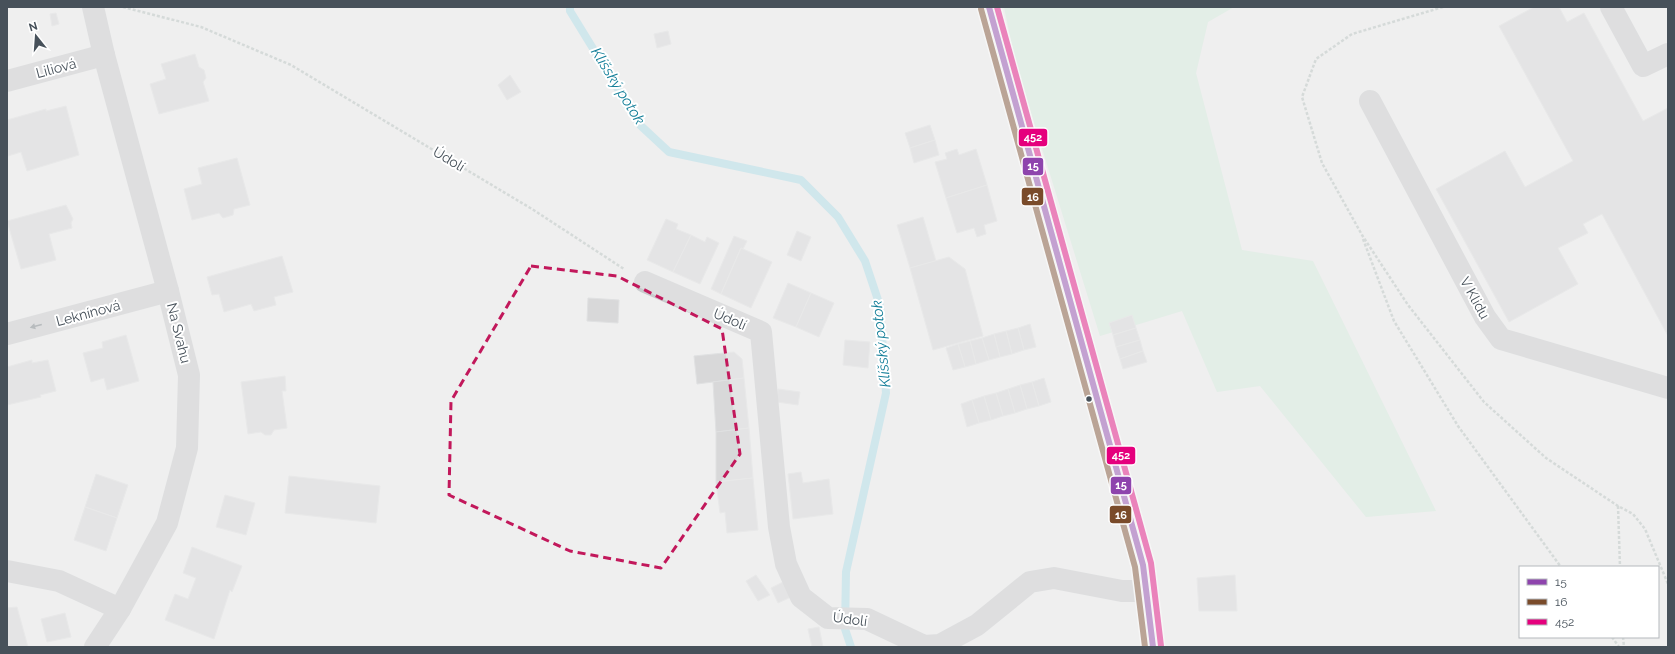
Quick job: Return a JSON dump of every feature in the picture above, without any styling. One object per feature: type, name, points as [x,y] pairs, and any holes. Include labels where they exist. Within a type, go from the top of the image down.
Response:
[{"type":"main road","points":[[988,7],[1143,565],[1153,647]]},
{"type":"street","name":"Na Svahu","points":[[93,7],[104,55],[168,291],[189,375],[188,448],[167,523],[120,609],[96,647]]},
{"type":"street","points":[[1611,7],[1643,66],[1668,54]]},
{"type":"street","name":"Liliová","points":[[7,81],[104,55]]},
{"type":"street","name":"V Klidu","points":[[1370,101],[1485,317],[1501,339],[1668,388]]},
{"type":"street","name":"Údolí","points":[[645,282],[761,332],[778,528],[786,564],[801,598],[828,618],[866,619],[924,646],[940,645],[977,625],[1030,582],[1054,578],[1122,591],[1147,591]]},
{"type":"street","name":"Leknínová","points":[[7,334],[168,291]]},
{"type":"street","points":[[7,571],[59,581],[120,609]]},
{"type":"path","name":"Údolí","points":[[123,7],[201,27],[291,65],[532,209],[645,282]]},
{"type":"path","points":[[1362,235],[1394,321],[1458,426],[1560,566]]},
{"type":"path","points":[[1618,506],[1620,566]]},
{"type":"path","points":[[1613,638],[1619,647]]},
{"type":"highlighted area","points":[[531,266],[617,276],[722,329],[740,454],[661,568],[570,551],[449,495],[451,401]]},
{"type":"green space","points":[[1004,7],[1234,7],[1208,22],[1196,73],[1242,250],[1313,261],[1436,511],[1366,517],[1260,386],[1217,392],[1182,311],[1100,336],[1016,64]]},
{"type":"building","points":[[1534,7],[1559,7],[1567,22],[1584,13],[1643,121],[1668,108],[1668,336],[1602,214],[1583,224],[1588,233],[1558,248],[1578,284],[1509,322],[1436,189],[1505,151],[1525,187],[1573,161],[1499,26]]},
{"type":"building","points":[[56,13],[59,24],[52,26],[50,14]]},
{"type":"building","points":[[668,31],[671,44],[657,48],[654,34]]},
{"type":"building","points":[[195,54],[199,67],[204,70],[206,78],[203,82],[209,101],[159,114],[150,84],[166,79],[161,64]]},
{"type":"building","points":[[510,75],[521,92],[507,100],[498,85]]},
{"type":"building","points":[[66,106],[79,155],[27,171],[21,152],[8,156],[7,120],[46,109],[46,111]]},
{"type":"building","points":[[930,125],[935,140],[910,148],[905,133]]},
{"type":"building","points":[[935,140],[939,155],[914,163],[910,148]]},
{"type":"building","points":[[957,149],[959,155],[976,149],[987,185],[946,198],[935,162],[947,159],[945,153]]},
{"type":"building","points":[[237,158],[250,205],[234,209],[233,215],[223,218],[219,213],[192,220],[184,189],[202,184],[198,168]]},
{"type":"building","points":[[987,185],[997,221],[984,225],[986,234],[977,237],[974,228],[957,233],[946,198]]},
{"type":"building","points":[[66,205],[73,219],[71,223],[72,228],[49,234],[56,260],[21,269],[7,221]]},
{"type":"building","points":[[923,217],[936,261],[910,268],[897,225]]},
{"type":"building","points":[[666,219],[678,224],[676,229],[691,235],[673,272],[647,260]]},
{"type":"building","points":[[797,231],[811,237],[801,261],[787,255]]},
{"type":"building","points":[[691,235],[705,242],[707,237],[719,243],[700,284],[673,272]]},
{"type":"building","points":[[734,236],[747,241],[743,249],[741,248],[721,294],[711,289]]},
{"type":"building","points":[[741,248],[772,262],[751,308],[721,294]]},
{"type":"building","points":[[282,256],[293,292],[274,297],[276,305],[254,311],[251,304],[224,312],[219,294],[212,295],[207,277]]},
{"type":"building","points":[[949,257],[965,269],[983,336],[933,350],[910,268]]},
{"type":"building","points":[[788,283],[811,293],[796,327],[773,318]]},
{"type":"building","points":[[811,293],[834,303],[819,337],[796,327]]},
{"type":"building","points":[[588,298],[619,300],[618,323],[587,321]]},
{"type":"building","points":[[1132,315],[1136,328],[1113,335],[1109,323]]},
{"type":"building","points":[[1030,324],[1036,347],[1024,350],[1018,328]]},
{"type":"building","points":[[1018,328],[1024,350],[1012,354],[1006,331]]},
{"type":"building","points":[[1136,328],[1140,340],[1116,347],[1113,335]]},
{"type":"building","points":[[1006,331],[1012,354],[1000,357],[994,334]]},
{"type":"building","points":[[994,334],[1000,357],[989,360],[982,338]]},
{"type":"building","points":[[126,335],[139,381],[107,390],[104,378],[91,382],[83,353],[103,348],[102,342]]},
{"type":"building","points":[[982,338],[989,360],[976,364],[970,341]]},
{"type":"building","points":[[845,340],[870,342],[868,368],[843,365]]},
{"type":"building","points":[[1140,340],[1143,351],[1120,359],[1116,347]]},
{"type":"building","points":[[970,341],[976,364],[965,367],[958,344]]},
{"type":"building","points":[[958,344],[965,367],[953,370],[946,348]]},
{"type":"building","points":[[1143,351],[1147,362],[1123,369],[1120,359]]},
{"type":"building","points":[[734,352],[742,359],[744,378],[697,384],[694,356]]},
{"type":"building","points":[[32,360],[32,363],[48,360],[56,391],[40,395],[41,397],[7,405],[7,367]]},
{"type":"building","points":[[285,376],[286,391],[282,391],[287,428],[274,430],[271,435],[265,435],[261,432],[248,434],[241,382]]},
{"type":"building","points":[[744,378],[749,428],[716,432],[713,382]]},
{"type":"building","points":[[1044,378],[1051,402],[1039,406],[1032,382]]},
{"type":"building","points":[[1032,382],[1039,406],[1027,409],[1020,385]]},
{"type":"building","points":[[1020,385],[1027,409],[1015,413],[1008,389]]},
{"type":"building","points":[[778,389],[800,392],[798,405],[777,402]]},
{"type":"building","points":[[1008,389],[1015,413],[1003,416],[996,393]]},
{"type":"building","points":[[996,393],[1003,416],[991,420],[984,396]]},
{"type":"building","points":[[984,396],[991,420],[979,423],[972,400]]},
{"type":"building","points":[[972,400],[979,423],[967,427],[961,404]]},
{"type":"building","points":[[749,428],[753,478],[716,482],[716,432]]},
{"type":"building","points":[[801,472],[803,483],[829,479],[833,514],[793,519],[788,474]]},
{"type":"building","points":[[96,474],[128,485],[117,518],[85,507]]},
{"type":"building","points":[[289,476],[380,486],[376,523],[285,513]]},
{"type":"building","points":[[753,478],[758,530],[727,533],[725,512],[720,513],[716,482]]},
{"type":"building","points":[[225,495],[255,503],[246,535],[216,527]]},
{"type":"building","points":[[85,507],[117,518],[106,551],[74,540]]},
{"type":"building","points":[[192,547],[242,566],[232,592],[230,590],[214,639],[165,620],[175,594],[188,599],[196,578],[183,573]]},
{"type":"building","points":[[756,575],[770,595],[758,601],[746,581]]},
{"type":"building","points":[[1235,575],[1237,611],[1199,611],[1197,578]]},
{"type":"building","points":[[783,582],[791,597],[778,603],[771,588]]},
{"type":"building","points":[[17,607],[28,647],[7,647],[7,608]]},
{"type":"building","points":[[65,613],[71,637],[47,642],[41,619]]},
{"type":"building","points":[[819,627],[823,647],[812,647],[808,629]]},
{"type":"waterway","name":"Klíšský potok","points":[[570,7],[570,11],[640,125],[669,152],[801,180],[838,217],[865,261],[880,306],[886,393],[846,572],[845,629],[851,647]]},
{"type":"transit line","name":"15","points":[[989,7],[1143,565],[1153,647]]},
{"type":"transit line","name":"452","points":[[997,7],[1151,563],[1161,646]]},
{"type":"transit line","name":"16","points":[[981,9],[1135,567],[1145,647]]}]
